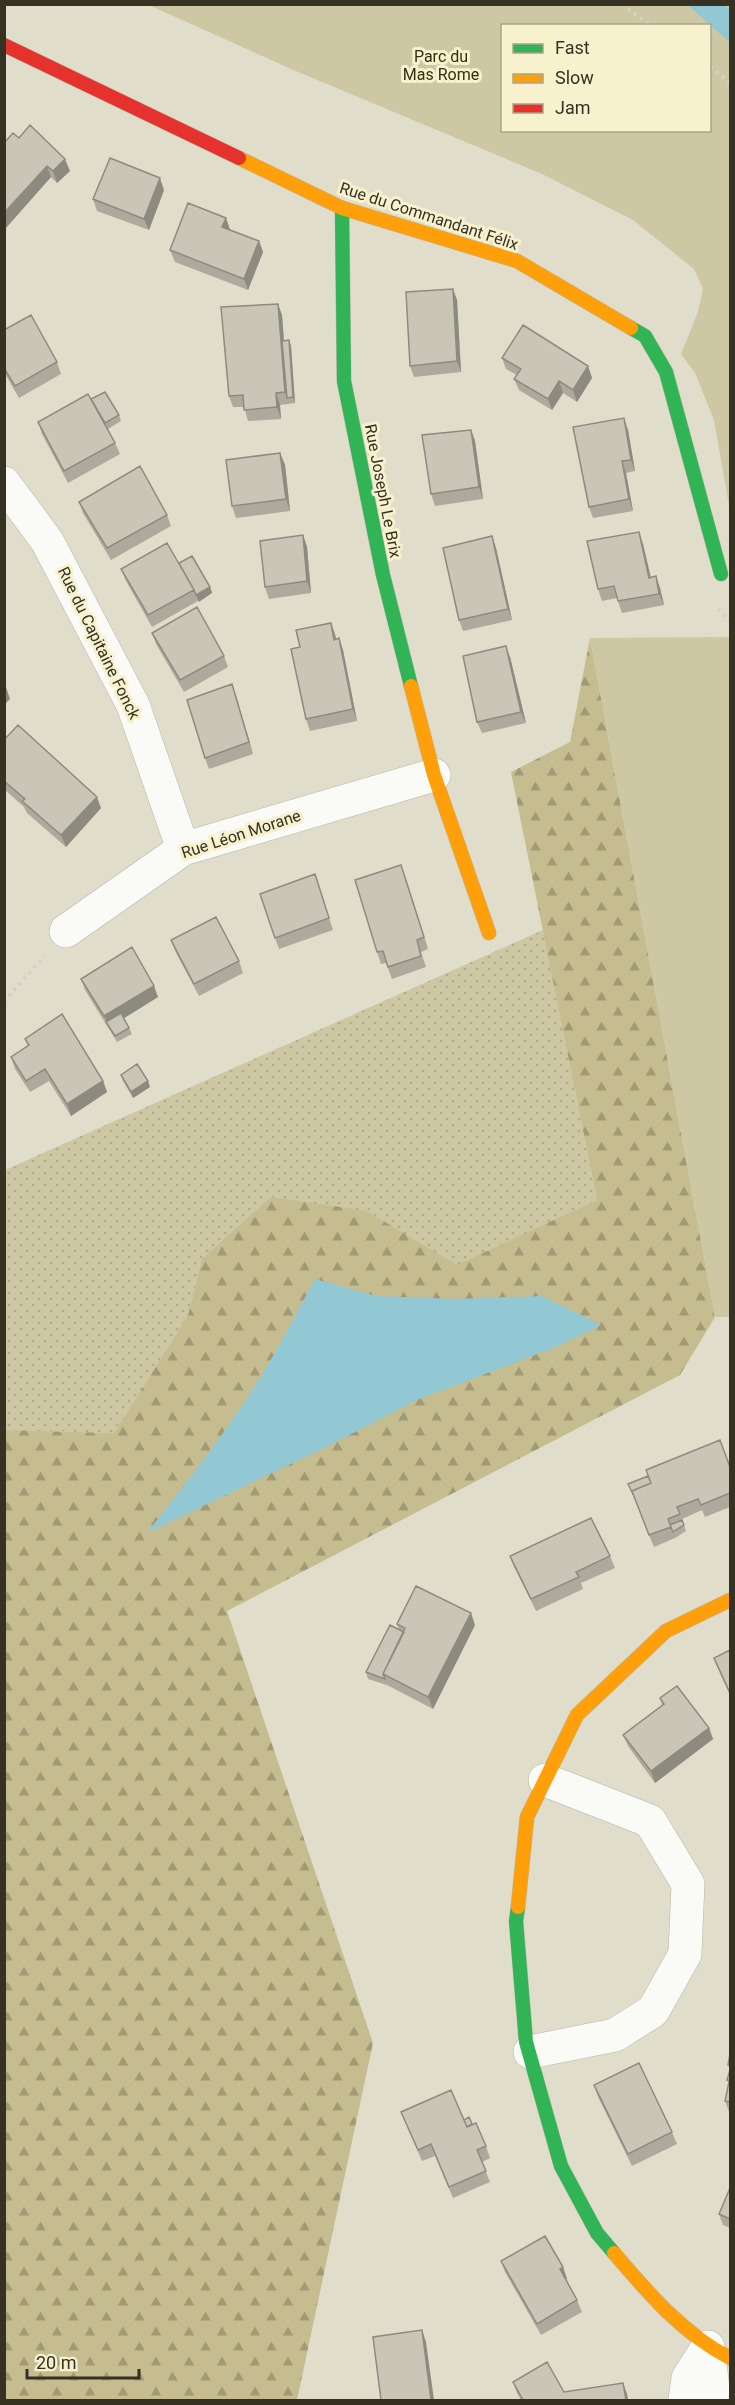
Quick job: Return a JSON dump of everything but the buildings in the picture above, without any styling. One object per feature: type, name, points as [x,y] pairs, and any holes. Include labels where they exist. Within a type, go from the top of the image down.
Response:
[{"type":"street","name":"Rue du Commandant Félix","points":[[6,48],[342,208],[517,261],[645,336],[666,372],[721,574]]},
{"type":"street","name":"Rue Joseph Le Brix","points":[[342,208],[344,381],[383,576],[434,776],[489,933]]},
{"type":"street","name":"Rue du Capitaine Fonck","points":[[4,483],[47,541],[133,705],[183,849]]},
{"type":"street","name":"Rue Léon Morane","points":[[66,931],[183,849],[434,776]]},
{"type":"street","points":[[719,2352],[654,2300],[597,2233],[561,2166],[526,2042],[516,1922],[527,1817],[577,1715],[666,1631],[730,1600]]},
{"type":"street","points":[[530,2052],[615,2035],[653,2011],[684,1954],[688,1884],[650,1821],[545,1780]]},
{"type":"street","points":[[685,2400],[688,2378],[719,2352]]},
{"type":"street","points":[[712,2400],[719,2352]]},
{"type":"path","points":[[622,4],[648,24]]},
{"type":"path","points":[[711,68],[730,82]]},
{"type":"path","points":[[4,1002],[66,931]]},
{"type":"green space","name":"Parc du Mas Rome","points":[[149,5],[730,5],[730,511],[714,420],[695,373],[681,354],[698,312],[703,289],[694,269],[633,220],[542,174],[291,69]]},
{"type":"green space","points":[[730,637],[730,1317],[715,1317],[590,638]]},
{"type":"green space","points":[[590,638],[715,1317],[680,1375],[227,1611],[373,2043],[297,2400],[5,2400],[5,1430],[114,1433],[188,1315],[202,1259],[271,1197],[367,1211],[457,1265],[597,1200],[511,772],[570,742]]},
{"type":"green space","points":[[543,930],[597,1200],[457,1266],[367,1211],[202,1259],[188,1315],[114,1433],[5,1430],[5,1170]]},
{"type":"water","points":[[688,5],[724,5],[730,10],[730,43],[711,24]]},
{"type":"water","points":[[315,1279],[376,1296],[455,1299],[542,1296],[601,1325],[558,1346],[417,1400],[332,1444],[147,1533],[213,1447],[244,1402],[279,1347]]},
{"type":"traffic: fast","points":[[342,208],[344,381],[383,575],[411,686]]},
{"type":"traffic: fast","points":[[631,328],[645,336],[666,372],[721,574]]},
{"type":"traffic: fast","points":[[518,1907],[516,1921],[526,2042],[561,2166],[597,2233],[614,2253]]},
{"type":"traffic: slow","points":[[239,158],[342,208],[517,261],[631,328]]},
{"type":"traffic: slow","points":[[411,686],[434,775],[489,933]]},
{"type":"traffic: slow","points":[[518,1907],[527,1817],[577,1715],[666,1631],[730,1600]]},
{"type":"traffic: slow","points":[[614,2253],[667,2312],[697,2337],[730,2358]]},
{"type":"traffic: jam","points":[[4,45],[239,158]]}]
